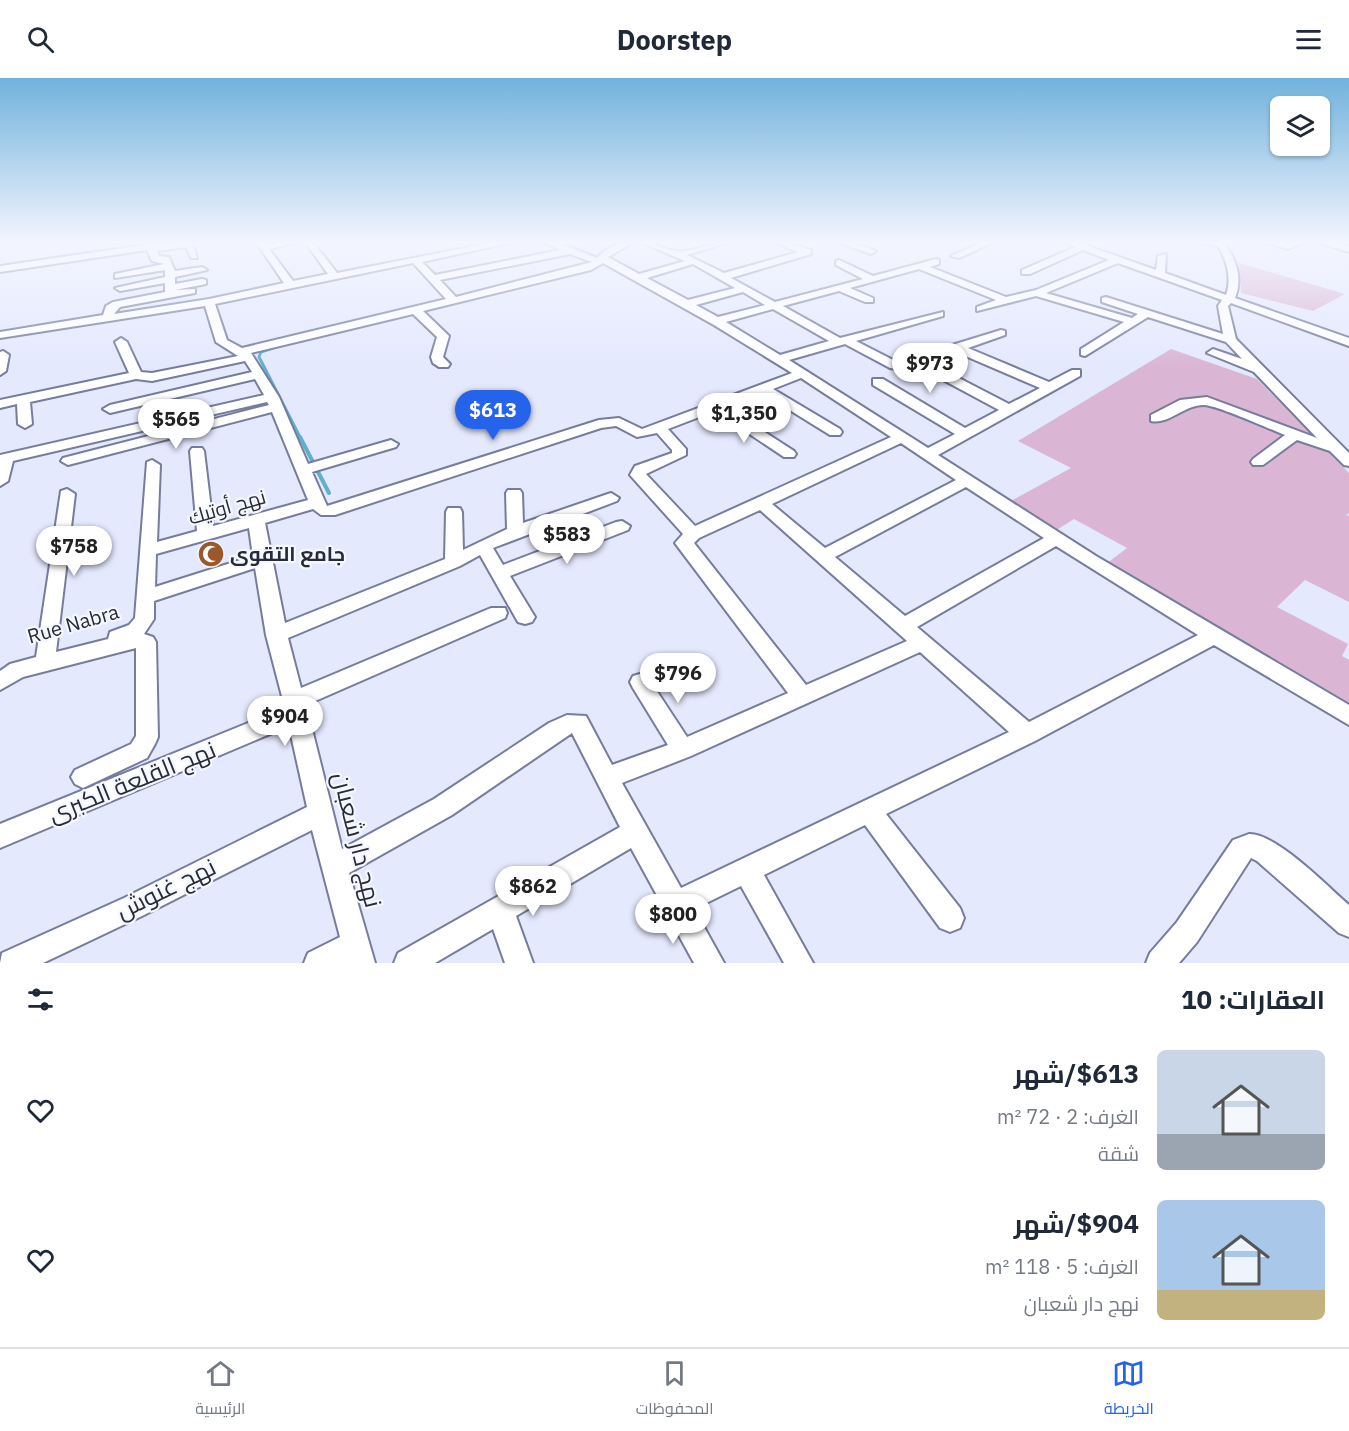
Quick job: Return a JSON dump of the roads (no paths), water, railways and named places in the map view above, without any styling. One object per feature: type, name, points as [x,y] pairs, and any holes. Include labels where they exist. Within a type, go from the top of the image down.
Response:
[{"type":"street","points":[[108,317],[110,308],[159,283]]},
{"type":"street","points":[[179,283],[191,291]]},
{"type":"street","points":[[0,335],[209,302],[297,283]]},
{"type":"street","points":[[436,283],[454,301]]},
{"type":"street","points":[[0,404],[136,375],[152,377],[526,283]]},
{"type":"street","points":[[650,283],[803,373],[1056,538],[1349,716]]},
{"type":"street","points":[[734,283],[842,341],[898,366],[960,349],[1001,333]]},
{"type":"street","points":[[717,321],[860,283]]},
{"type":"street","points":[[963,283],[1005,300]]},
{"type":"street","points":[[1037,293],[1061,283]]},
{"type":"street","points":[[1184,283],[1349,342]]},
{"type":"street","points":[[1234,283],[1230,299],[1222,306],[1230,340],[1255,369],[1349,462]]},
{"type":"street","points":[[686,304],[744,289]]},
{"type":"street","points":[[843,289],[869,300]]},
{"type":"street","points":[[981,309],[1030,292],[1066,305],[1089,307],[1131,321]]},
{"type":"street","points":[[1106,300],[1230,340]]},
{"type":"street","points":[[209,302],[222,342],[245,355],[274,402],[321,510],[340,509],[612,421],[625,424],[637,433],[660,428],[803,373]]},
{"type":"street","points":[[415,310],[443,336],[437,357],[439,363],[444,364]]},
{"type":"street","points":[[1085,352],[1147,313]]},
{"type":"street","points":[[778,359],[939,314]]},
{"type":"street","points":[[121,342],[136,375]]},
{"type":"street","points":[[960,349],[1049,387]]},
{"type":"street","points":[[1213,353],[1255,369]]},
{"type":"street","points":[[0,371],[3,355]]},
{"type":"street","points":[[927,455],[1076,373]]},
{"type":"street","points":[[110,409],[257,375]]},
{"type":"street","points":[[949,378],[1008,409]]},
{"type":"street","points":[[878,382],[965,434]]},
{"type":"street","points":[[764,388],[835,432]]},
{"type":"street","points":[[23,399],[25,424]]},
{"type":"street","points":[[1156,418],[1185,403],[1207,401],[1335,449]]},
{"type":"street","points":[[0,481],[3,458],[274,402]]},
{"type":"street","points":[[68,461],[274,402]]},
{"type":"street","points":[[718,407],[789,454]]},
{"type":"street","points":[[660,428],[680,453],[640,469],[638,476],[693,534]]},
{"type":"street","points":[[1258,462],[1296,434]]},
{"type":"street","points":[[803,697],[684,545],[693,534],[900,438]]},
{"type":"street","points":[[303,470],[391,444]]},
{"type":"street","points":[[197,451],[206,535]]},
{"type":"street","name":"Rue Nabra","points":[[0,667],[129,634],[144,619],[152,465]]},
{"type":"street","points":[[822,557],[967,480]]},
{"type":"street","points":[[514,493],[515,532]]},
{"type":"street","points":[[45,656],[67,494]]},
{"type":"street","points":[[276,635],[454,562],[515,532],[611,498]]},
{"type":"street","name":"نهج أوتيك","points":[[149,550],[317,503]]},
{"type":"street","points":[[762,503],[1027,734]]},
{"type":"street","points":[[454,512],[454,562]]},
{"type":"street","name":"نهج دار شعبان","points":[[256,520],[261,560],[276,635],[317,790],[320,813],[359,954]]},
{"type":"street","points":[[500,573],[622,526]]},
{"type":"street","points":[[903,626],[1056,538]]},
{"type":"street","points":[[483,546],[525,617]]},
{"type":"street","points":[[146,597],[261,560]]},
{"type":"street","name":"نهج القلعة الكبرى","points":[[0,836],[296,707],[498,613]]},
{"type":"street","points":[[676,904],[1027,734],[1216,635]]},
{"type":"street","points":[[0,682],[17,670],[132,640],[146,642],[147,737],[144,746],[139,751],[83,777]]},
{"type":"street","points":[[607,778],[803,697],[921,643]]},
{"type":"street","points":[[640,682],[683,748]]},
{"type":"street","points":[[336,866],[443,807],[567,724],[574,722],[580,725],[635,832],[710,963]]},
{"type":"street","points":[[868,810],[950,918]]},
{"type":"street","name":"نهج غنوش","points":[[12,963],[133,907],[320,813]]},
{"type":"street","points":[[408,963],[635,832]]},
{"type":"street","points":[[1160,963],[1187,932],[1242,849],[1249,845],[1266,852],[1349,923]]},
{"type":"street","points":[[746,869],[799,963]]},
{"type":"street","points":[[500,910],[519,963]]},
{"type":"street","points":[[318,963],[359,954]]},
{"type":"waterway","points":[[273,348],[261,352],[259,357],[301,439]]},
{"type":"waterway","points":[[300,437],[329,493]]},
{"type":"place","name":"جامع التقوى","points":[[211,554]]}]
